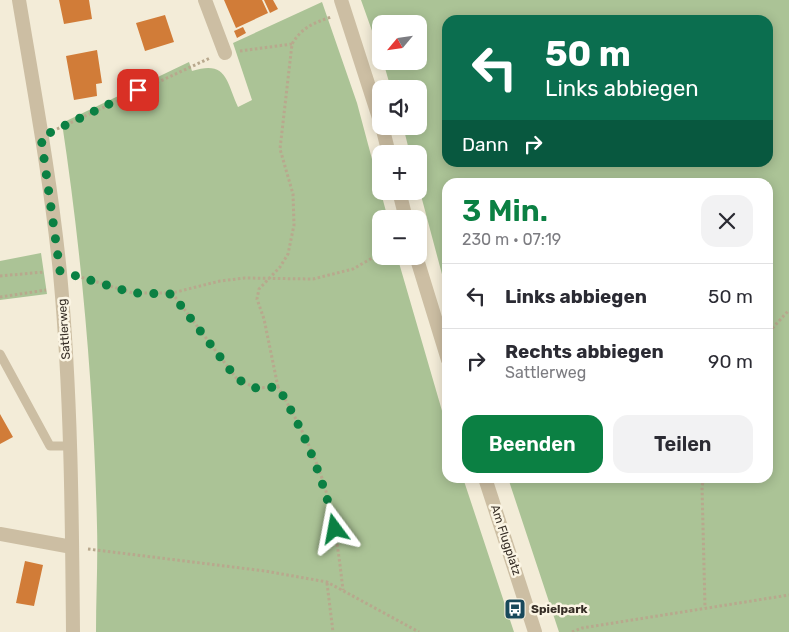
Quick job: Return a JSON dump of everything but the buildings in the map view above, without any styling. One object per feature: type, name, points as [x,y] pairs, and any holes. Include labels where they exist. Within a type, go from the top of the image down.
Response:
[{"type":"street","name":"Sattlerweg","points":[[19,0],[60,271],[67,364],[70,446],[73,632]]},
{"type":"street","points":[[205,0],[225,53]]},
{"type":"street","points":[[344,6],[372,94]]},
{"type":"street","points":[[419,265],[442,340]]},
{"type":"street","name":"Am Flugplatz","points":[[487,483],[535,632]]},
{"type":"street","points":[[0,534],[72,547]]},
{"type":"lane","points":[[0,354],[50,446],[70,446]]},
{"type":"path","points":[[343,590],[335,529],[325,486],[294,414],[278,387],[264,319],[257,299],[259,289],[280,268],[288,254],[294,225],[293,194],[280,149],[292,44],[299,33],[309,25],[344,6]]},
{"type":"path","points":[[41,137],[186,67],[225,53],[292,44]]},
{"type":"path","points":[[0,276],[60,271],[133,293],[172,294],[220,282],[270,277],[313,279],[353,269],[372,258]]},
{"type":"path","points":[[0,297],[61,287]]},
{"type":"path","points":[[172,294],[237,379],[256,388],[278,387]]},
{"type":"path","points":[[773,328],[789,310]]},
{"type":"path","points":[[703,483],[705,608]]},
{"type":"path","points":[[72,547],[265,571],[327,582],[420,632]]},
{"type":"path","points":[[327,582],[333,632]]},
{"type":"path","points":[[572,632],[582,628],[789,596]]},
{"type":"green space","points":[[361,0],[789,0],[789,632],[559,632],[510,483],[773,483],[773,178],[442,178],[442,274],[427,218],[427,210],[425,210],[422,200],[427,200],[427,145],[408,145],[405,135],[427,135],[427,80],[388,80],[386,70],[428,70],[428,15],[372,15],[372,31]]},
{"type":"green space","points":[[322,2],[357,103],[372,159],[372,200],[383,200],[386,210],[372,210],[372,265],[400,265],[442,411],[442,483],[465,483],[514,632],[96,632],[97,526],[90,375],[81,274],[62,123],[189,62],[192,71],[212,68],[224,75],[238,107],[252,100],[233,43]]},
{"type":"green space","points":[[41,253],[47,294],[0,300],[0,261]]},
{"type":"place","name":"Spielpark","points":[[515,609]]},
{"type":"route","points":[[138,90],[41,137],[60,271],[133,293],[172,294],[237,379],[256,388],[278,387],[294,414],[325,486],[335,529]]}]
